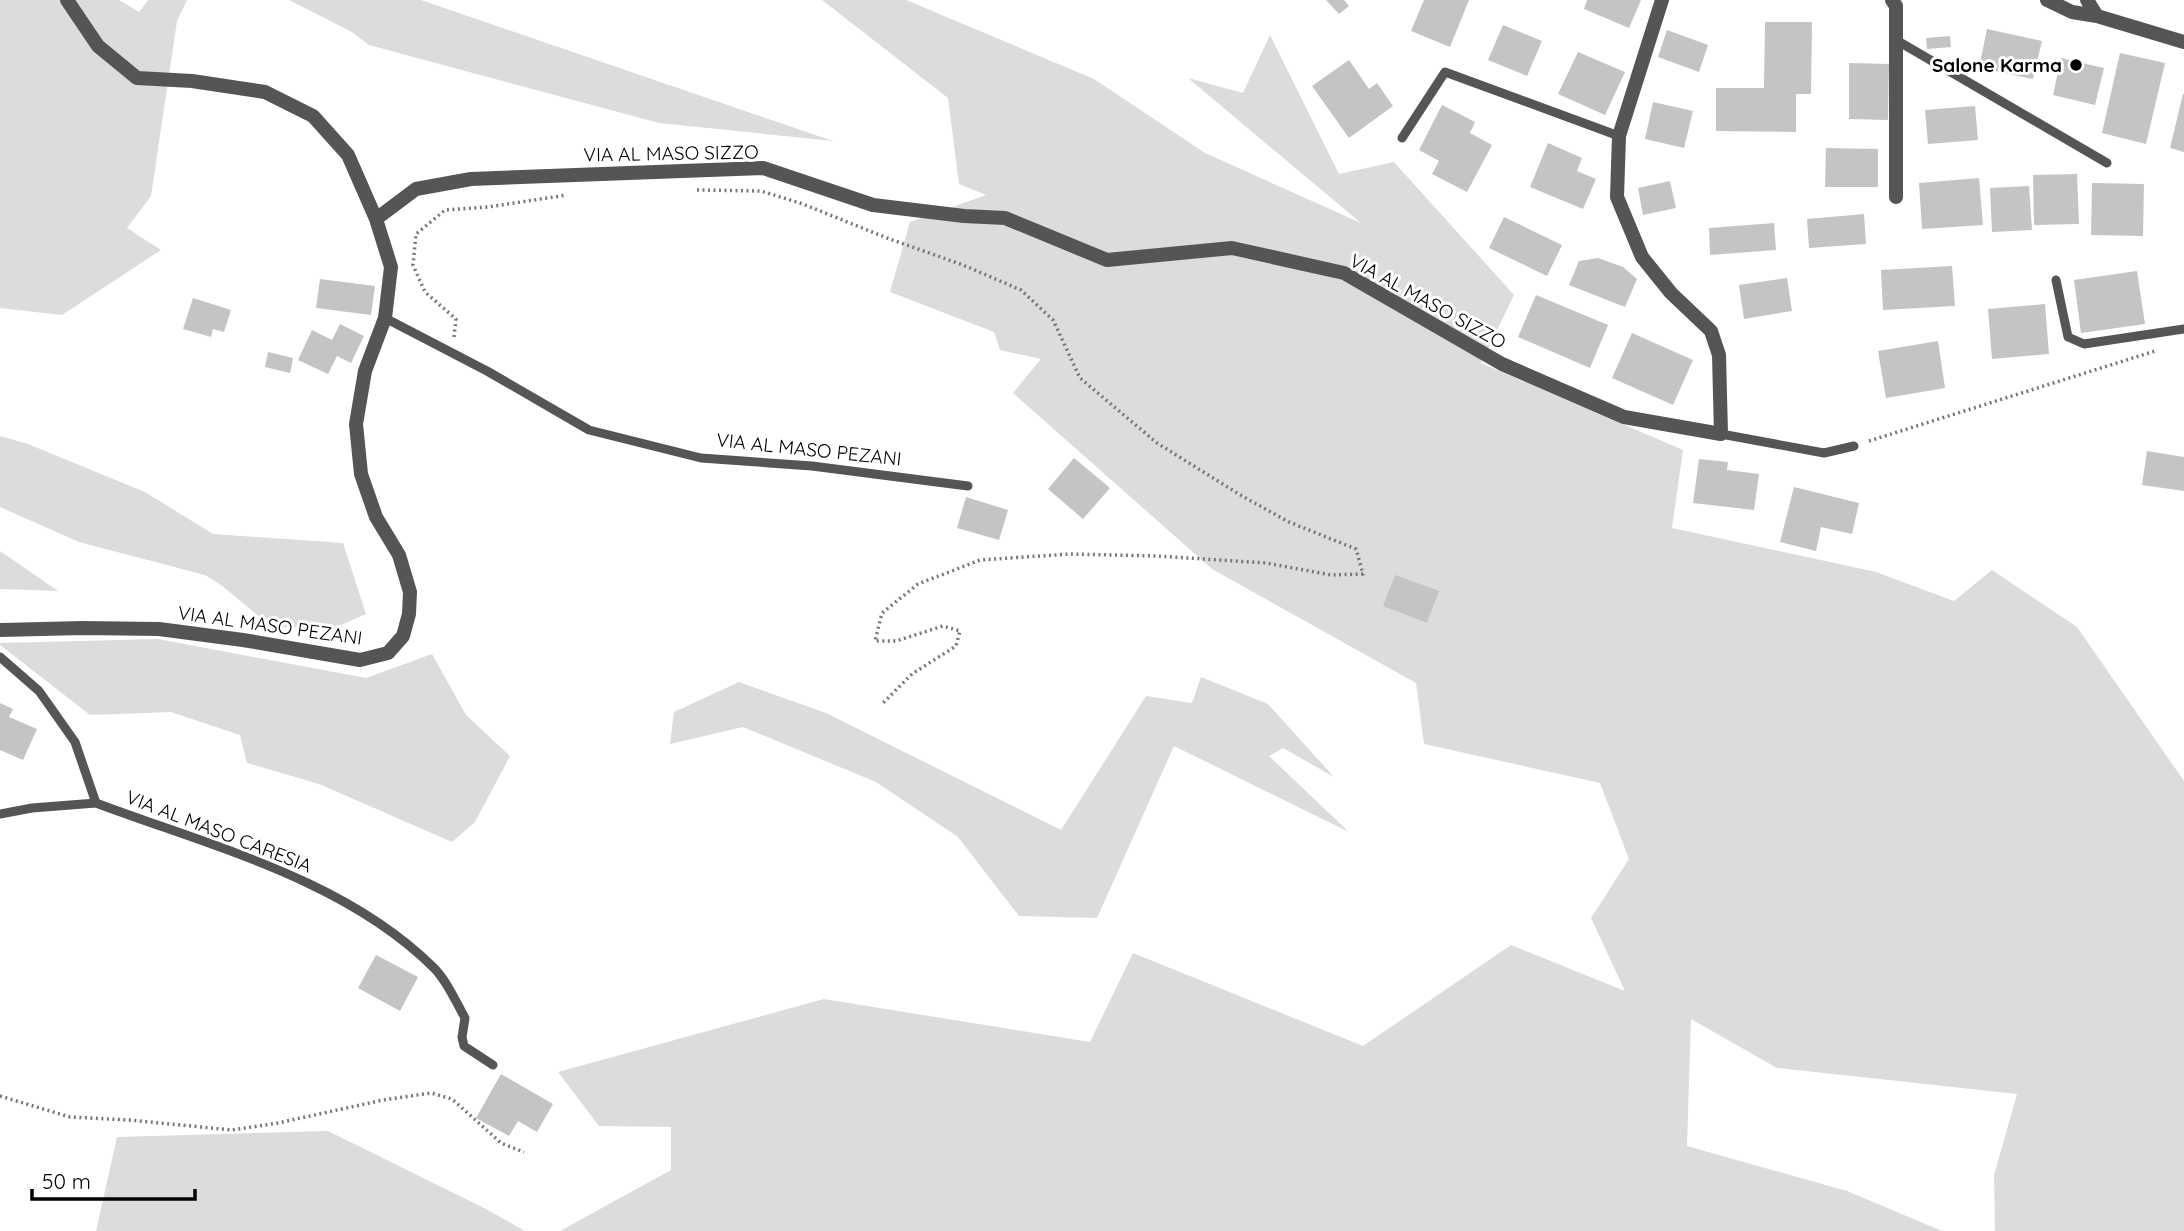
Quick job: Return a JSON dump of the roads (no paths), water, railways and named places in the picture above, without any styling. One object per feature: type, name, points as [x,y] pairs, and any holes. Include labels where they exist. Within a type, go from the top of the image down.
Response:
[{"type":"street","name":"VIA AL MASO PEZANI","points":[[0,630],[159,629],[360,660],[388,653],[404,636],[409,614],[410,593],[398,555],[376,517],[361,474],[356,424],[365,371],[385,317],[391,267],[376,219],[348,155],[313,116],[265,92],[192,81],[137,78],[98,46],[67,0]]},
{"type":"street","points":[[1662,0],[1619,135],[1617,197],[1643,257],[1671,293],[1711,331],[1719,355],[1721,434]]},
{"type":"street","points":[[1892,0],[1896,6],[1896,197]]},
{"type":"street","points":[[2047,0],[2072,12],[2098,16],[2184,42]]},
{"type":"street","points":[[2087,0],[2098,16]]},
{"type":"street","name":"VIA AL MASO SIZZO","points":[[376,219],[416,189],[471,179],[763,169],[873,205],[1004,218],[1107,260],[1232,248],[1344,273],[1502,364],[1624,417],[1721,434]]},
{"type":"lane","points":[[1896,40],[2107,163]]},
{"type":"lane","points":[[1402,138],[1445,72],[1619,135]]},
{"type":"lane","points":[[2056,280],[2068,337],[2084,344],[2184,328]]},
{"type":"lane","name":"VIA AL MASO PEZANI","points":[[385,317],[589,430],[701,458],[812,466],[968,485]]},
{"type":"lane","points":[[1721,434],[1824,453],[1854,446]]},
{"type":"lane","name":"VIA AL MASO CARESIA","points":[[0,657],[39,691],[75,742],[96,803]]},
{"type":"lane","name":"VIA AL MASO CARESIA","points":[[0,814],[32,808],[96,803],[299,877],[355,908],[392,933],[436,969],[466,1017],[462,1037],[464,1046],[493,1065]]},
{"type":"place","name":"Salone Karma","points":[[2076,65]]}]
